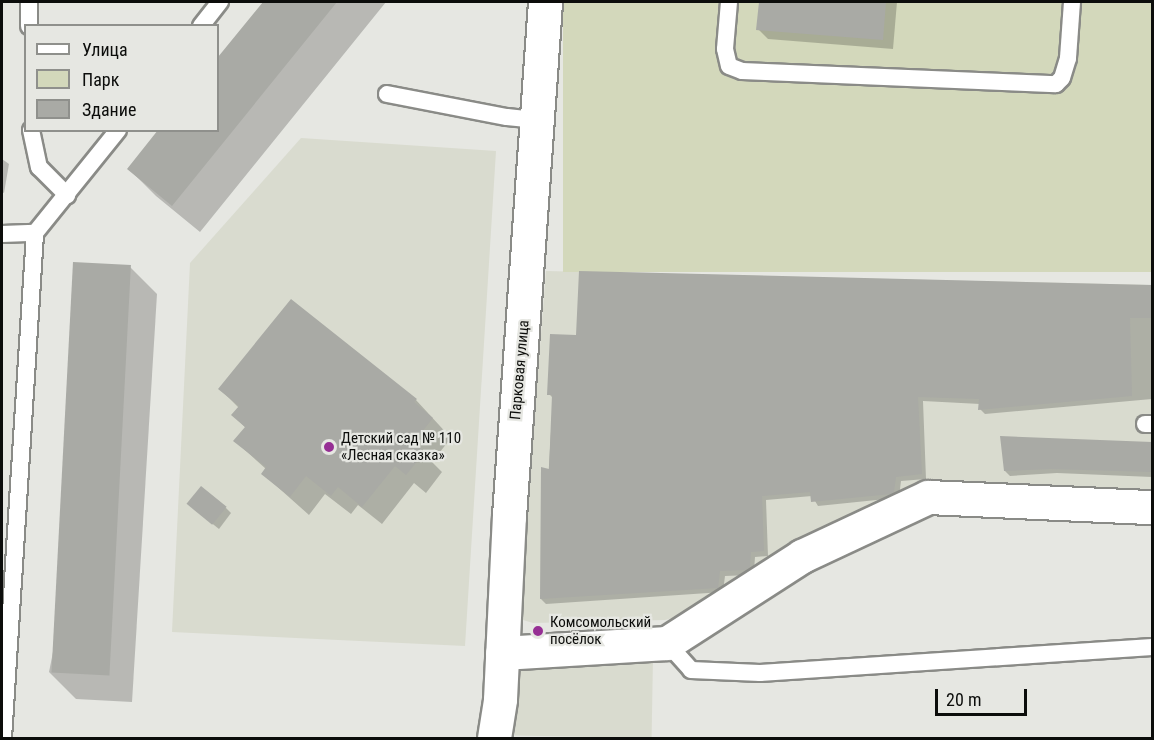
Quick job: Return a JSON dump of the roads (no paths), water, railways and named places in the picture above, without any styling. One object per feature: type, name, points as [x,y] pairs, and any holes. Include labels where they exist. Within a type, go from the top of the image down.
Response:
[{"type":"street","name":"Парковая улица","points":[[494,738],[500,699],[545,2]]},
{"type":"street","points":[[502,653],[667,643],[802,556],[928,497],[1152,507]]},
{"type":"lane","points":[[28,2],[29,24]]},
{"type":"lane","points":[[203,24],[220,2]]},
{"type":"lane","points":[[729,2],[725,49],[729,66],[742,71],[1056,84],[1062,78],[1068,58],[1072,2]]},
{"type":"lane","points":[[387,94],[507,117],[537,120]]},
{"type":"lane","points":[[31,132],[39,167],[67,195]]},
{"type":"lane","points":[[3,738],[35,233],[116,132]]},
{"type":"lane","points":[[2,234],[35,233]]},
{"type":"lane","points":[[667,643],[691,670],[760,673],[1152,647]]},
{"type":"place","name":"Детский сад № 110 «Лесная сказка»","points":[[329,447]]},
{"type":"place","name":"Комсомольский посёлок","points":[[538,631]]}]
